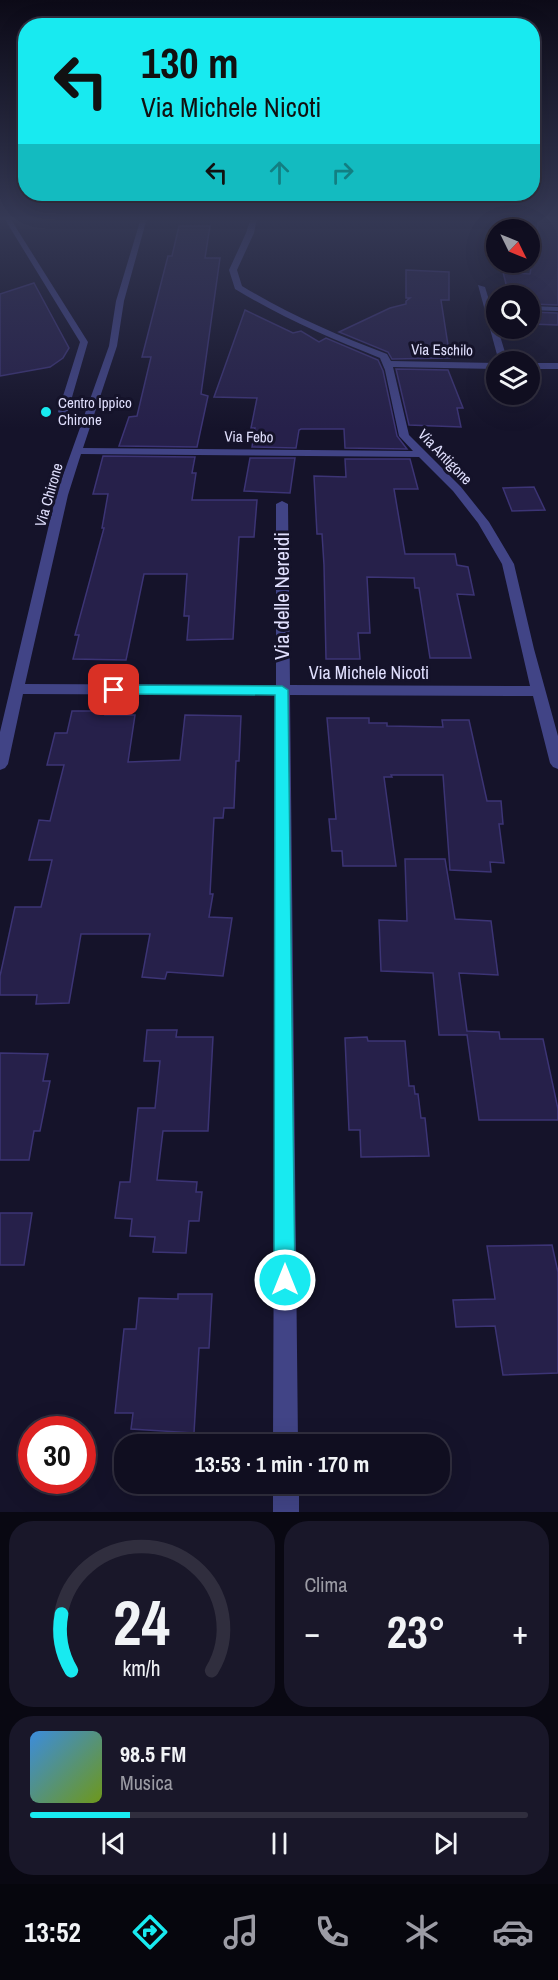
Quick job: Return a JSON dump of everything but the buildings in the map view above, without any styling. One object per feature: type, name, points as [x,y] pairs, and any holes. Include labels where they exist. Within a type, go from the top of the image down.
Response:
[{"type":"street","points":[[51,289],[84,342],[63,412],[86,424]]},
{"type":"street","name":"Via Chirone","points":[[0,764],[62,495],[114,346],[124,289]]},
{"type":"street","points":[[242,289],[269,306],[316,329],[384,356],[388,364]]},
{"type":"street","points":[[540,308],[558,309]]},
{"type":"street","name":"Via Eschilo","points":[[388,364],[486,366]]},
{"type":"street","name":"Via Antigone","points":[[388,364],[404,436],[457,489],[483,522],[508,564],[558,763]]},
{"type":"street","points":[[540,366],[558,366]]},
{"type":"street","name":"Via Febo","points":[[78,451],[420,454]]},
{"type":"street","name":"Via delle Nereidi","points":[[282,504],[286,1434]]},
{"type":"street","name":"Via Michele Nicoti","points":[[18,689],[539,691]]},
{"type":"street","points":[[286,1494],[286,1512]]},
{"type":"place","name":"Centro Ippico Chirone","points":[[46,412]]},
{"type":"route","points":[[114,690],[282,690],[285,1280]]}]
